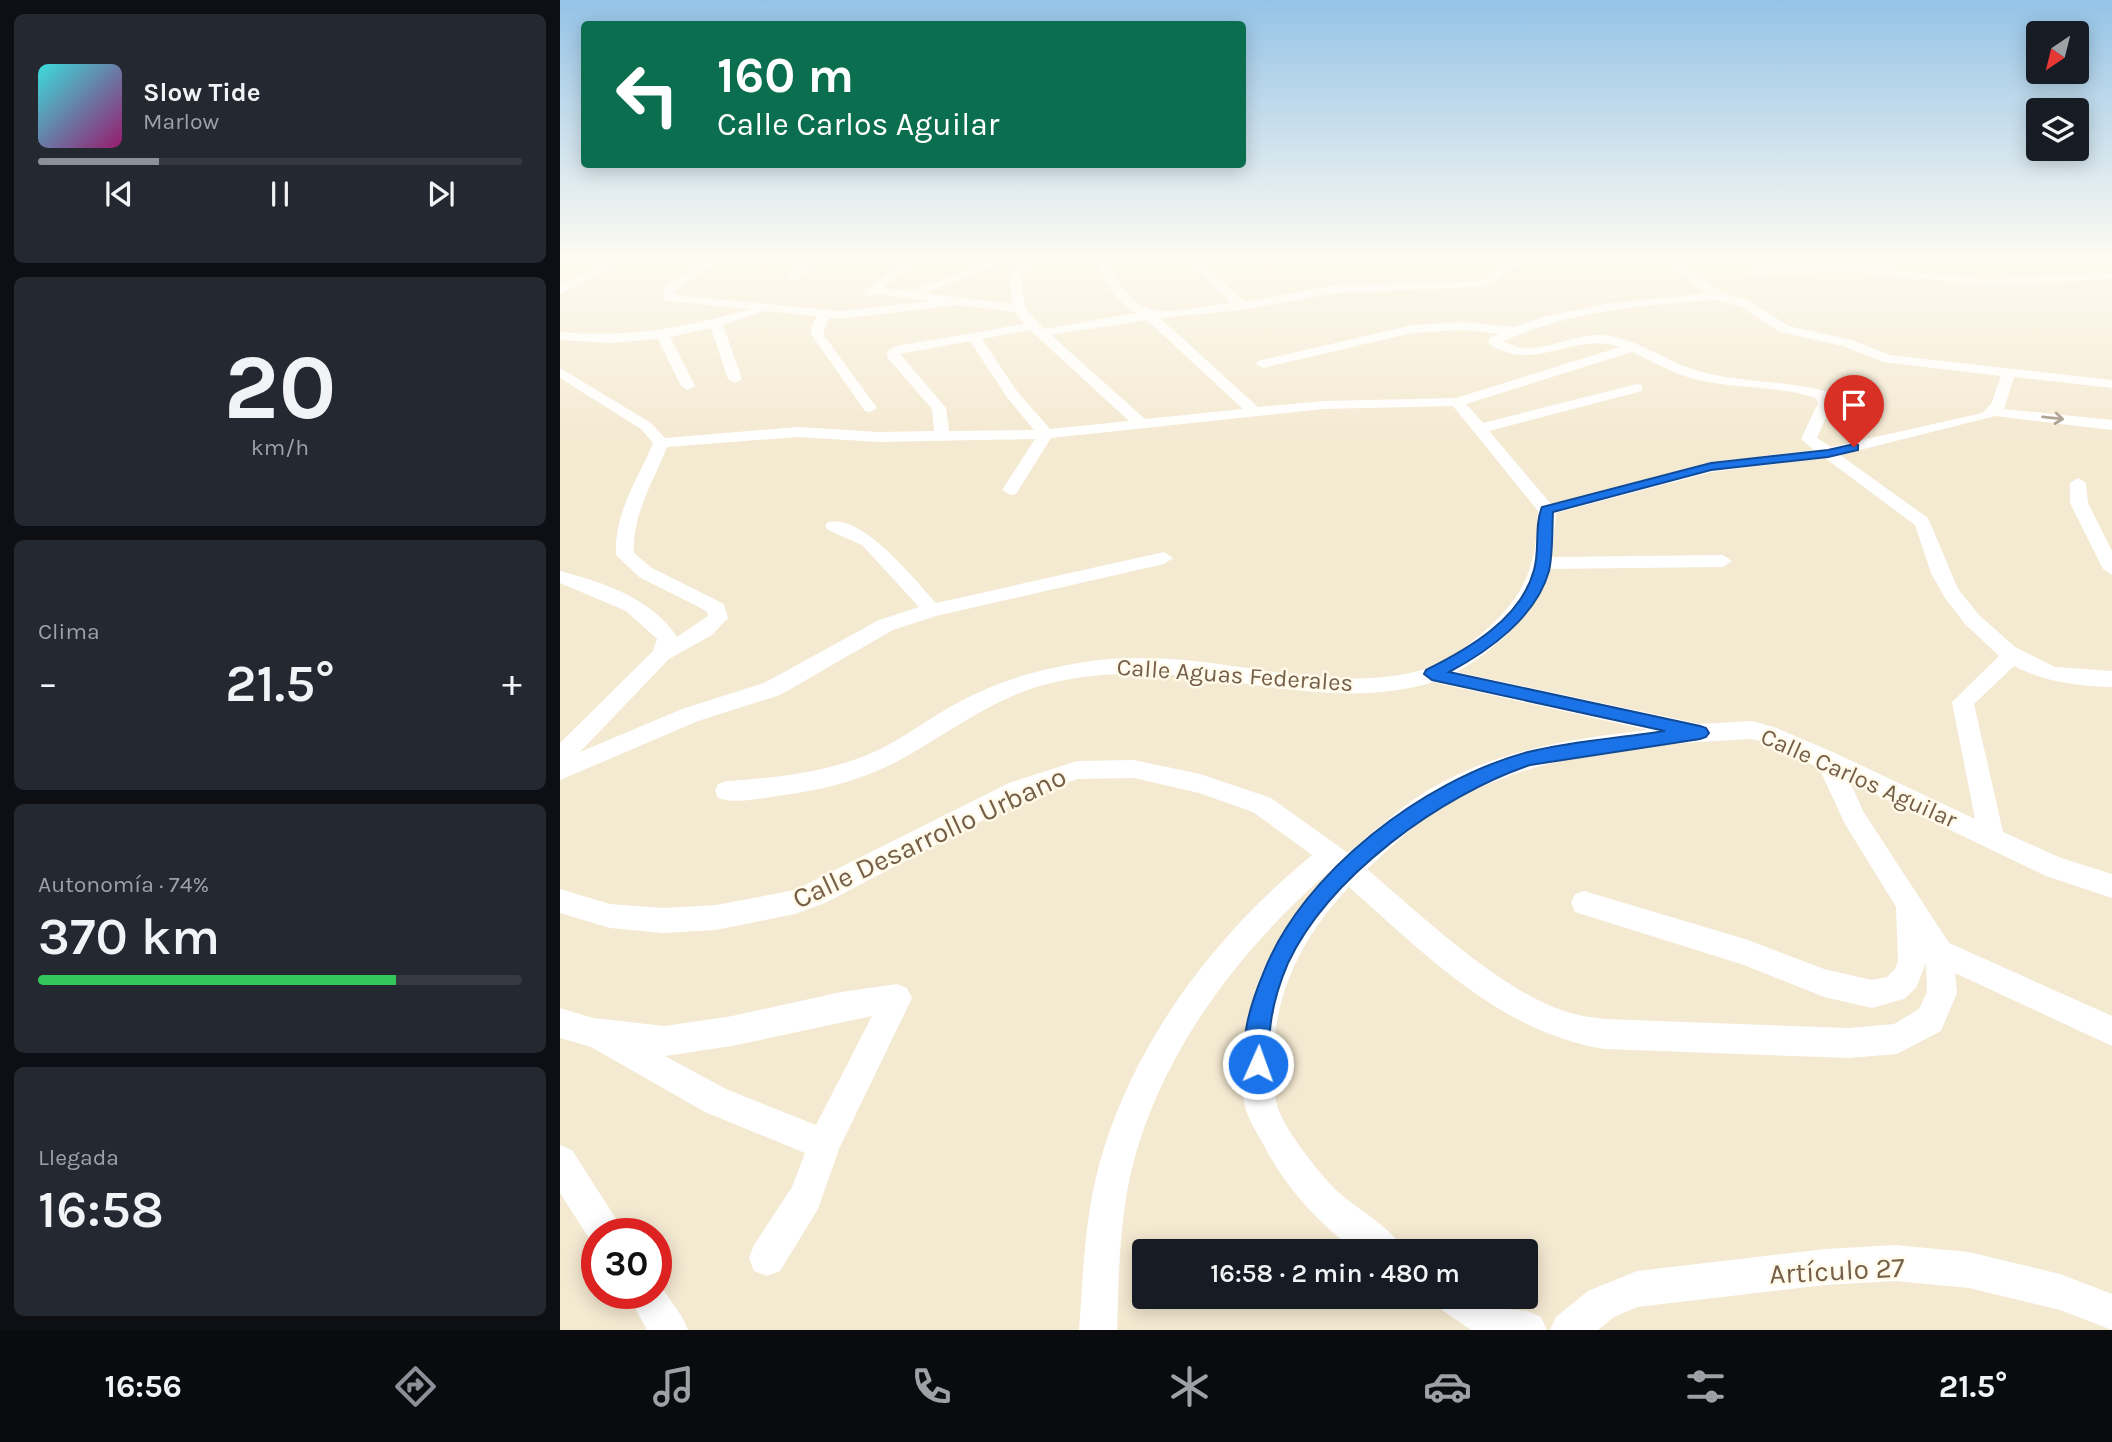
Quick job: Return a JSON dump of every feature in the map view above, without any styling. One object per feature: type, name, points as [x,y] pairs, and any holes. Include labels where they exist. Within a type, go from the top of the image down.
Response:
[{"type":"street","points":[[560,337],[618,338],[662,334],[726,320]]},
{"type":"street","points":[[824,320],[818,324],[817,334],[870,408]]},
{"type":"street","points":[[1029,320],[1141,424]]},
{"type":"street","points":[[942,436],[939,408],[892,354],[897,350],[1117,320]]},
{"type":"street","points":[[1154,320],[1257,414]]},
{"type":"street","points":[[1552,320],[1513,331],[1494,341],[1500,346],[1525,353],[1595,339],[1632,348],[1686,373],[1823,395],[1825,403],[1809,439],[1922,522],[1931,538],[1940,572],[1951,593],[1969,616],[2011,656],[2051,674],[2078,679],[2112,679]]},
{"type":"street","points":[[1772,320],[1792,332],[1847,343],[1888,359],[2112,384]]},
{"type":"street","points":[[716,323],[735,379]]},
{"type":"street","points":[[1263,364],[1412,329],[1464,326],[1513,331]]},
{"type":"street","points":[[662,334],[688,387]]},
{"type":"street","points":[[975,338],[1011,393],[1046,434]]},
{"type":"street","points":[[661,443],[798,432],[879,437],[1046,434],[1323,405],[1457,402],[1632,348]]},
{"type":"street","points":[[560,372],[646,426],[661,443]]},
{"type":"street","points":[[1994,412],[2008,374]]},
{"type":"street","points":[[1477,429],[1637,388]]},
{"type":"street","points":[[1432,674],[1470,654],[1517,614],[1533,591],[1543,563],[1547,509],[1457,402]]},
{"type":"street","points":[[1547,509],[1711,467],[1828,453],[1987,416],[1994,412],[2112,425]]},
{"type":"street","points":[[1010,490],[1046,434]]},
{"type":"street","points":[[560,758],[663,654],[705,630],[718,618],[718,609],[647,575],[625,555],[623,542],[628,518],[661,443]]},
{"type":"street","points":[[2078,483],[2079,503],[2112,569]]},
{"type":"street","points":[[834,526],[868,541],[932,610]]},
{"type":"street","points":[[560,771],[690,715],[772,689],[886,625],[932,610],[1164,558]]},
{"type":"street","points":[[1543,563],[1723,561]]},
{"type":"street","points":[[560,578],[612,595],[656,622],[667,638],[663,654]]},
{"type":"street","points":[[1992,839],[1963,702],[2011,656]]},
{"type":"street","name":"Calle Aguas Federales","points":[[727,791],[773,788],[847,773],[898,750],[977,703],[1032,680],[1067,671],[1114,664],[1165,665],[1334,683],[1411,680],[1432,674]]},
{"type":"street","name":"Calle Carlos Aguilar","points":[[1432,674],[1700,733],[1751,730],[1774,736],[2055,868],[2112,886]]},
{"type":"street","points":[[1098,1330],[1103,1249],[1112,1181],[1133,1113],[1169,1041],[1223,964],[1263,915],[1420,809],[1501,768],[1566,751],[1700,733]]},
{"type":"street","name":"Calle Desarrollo Urbano","points":[[560,901],[586,913],[622,918],[670,920],[726,917],[810,897],[842,878],[853,876],[1018,790],[1077,770],[1134,769],[1226,792],[1262,806],[1339,862],[1412,926],[1498,993],[1534,1014],[1569,1028],[1604,1034],[1849,1043],[1897,1038],[1930,1020],[1942,993],[1939,952],[1845,801],[1827,759]]},
{"type":"street","points":[[1339,862],[1280,957],[1265,995],[1258,1031],[1258,1064],[1262,1110],[1287,1157],[1318,1199],[1367,1239]]},
{"type":"street","points":[[1584,904],[1745,952],[1824,983],[1872,994],[1894,989],[1906,978],[1912,961],[1909,905]]},
{"type":"street","points":[[1939,952],[2112,1031]]},
{"type":"street","points":[[560,1023],[593,1033],[665,1041],[732,1031],[841,1007],[897,998],[824,1144],[806,1196],[767,1258]]},
{"type":"street","points":[[593,1033],[716,1101],[824,1144]]},
{"type":"street","points":[[560,1162],[596,1218]]},
{"type":"street","name":"Artículo 27","points":[[1569,1330],[1601,1304],[1636,1289],[1826,1267],[1895,1263],[1969,1270],[2060,1292],[2112,1312]]},
{"type":"street","points":[[655,1309],[669,1330]]},
{"type":"street","points":[[1476,1309],[1511,1329]]},
{"type":"shaded area","points":[[560,320],[2112,320],[2112,1330],[560,1330]]},
{"type":"route","points":[[1258,1064],[1258,1031],[1265,995],[1280,957],[1306,915],[1348,869],[1420,809],[1501,768],[1530,758],[1700,733],[1432,674],[1470,654],[1517,614],[1533,591],[1542,570],[1547,509],[1711,467],[1745,461],[1803,457],[1854,447]]}]
